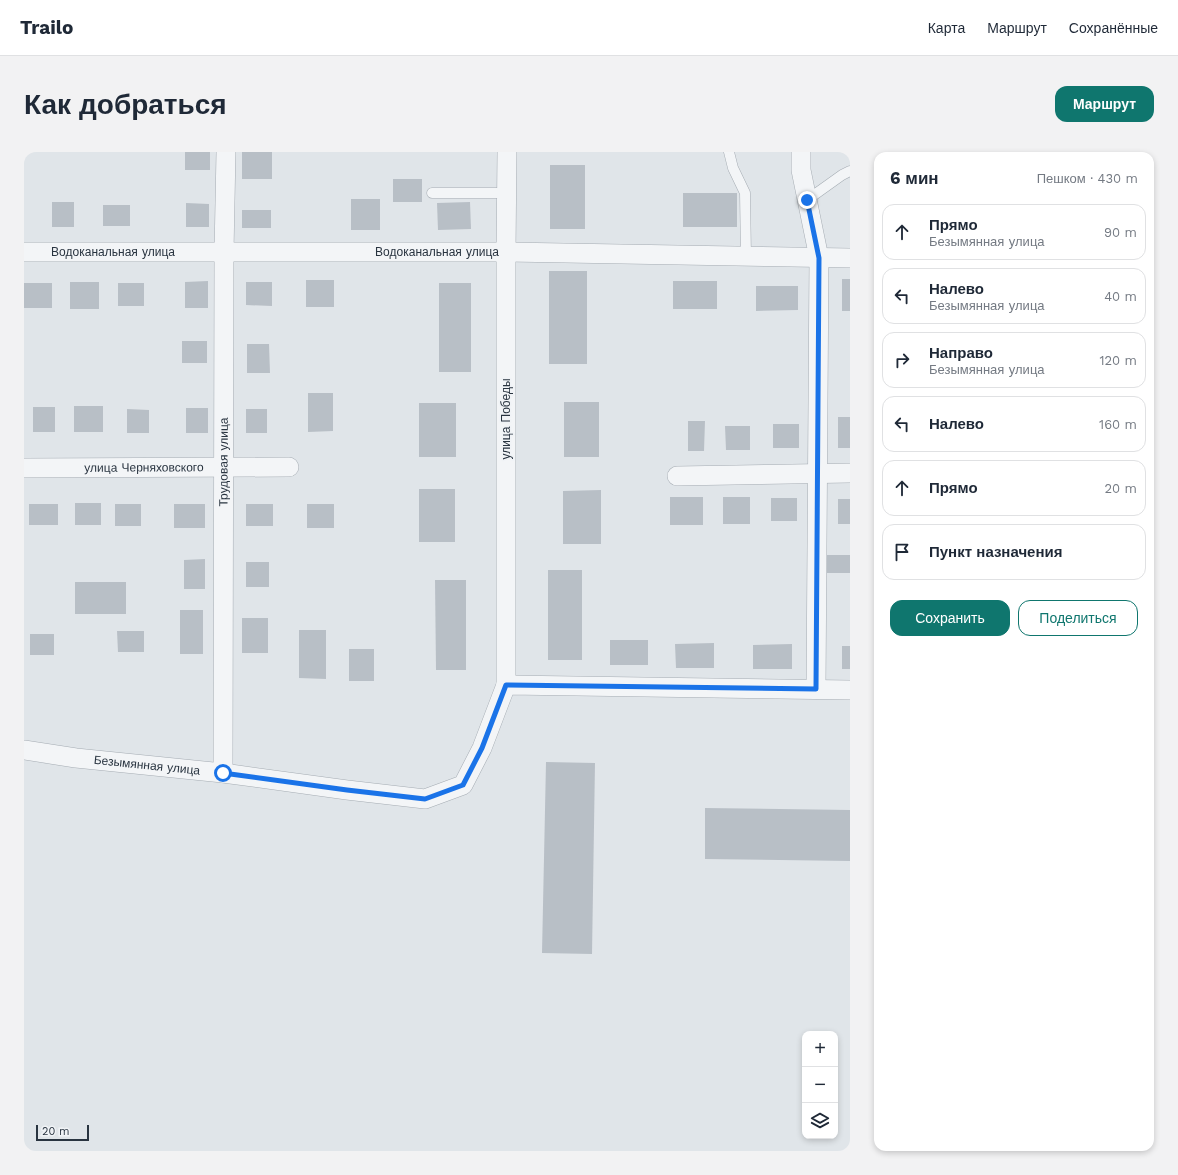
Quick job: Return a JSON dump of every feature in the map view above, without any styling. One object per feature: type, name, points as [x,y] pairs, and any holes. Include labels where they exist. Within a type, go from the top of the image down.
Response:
[{"type":"street","name":"Трудовая улица","points":[[223,773],[224,252],[226,152]]},
{"type":"street","name":"улица Победы","points":[[506,685],[507,152]]},
{"type":"street","points":[[801,152],[801,170],[819,258],[816,689]]},
{"type":"street","name":"Водоканальная улица","points":[[24,252],[506,252],[850,258]]},
{"type":"street","name":"улица Черняховского","points":[[24,468],[289,467]]},
{"type":"street","points":[[677,476],[850,473]]},
{"type":"street","points":[[506,685],[850,690]]},
{"type":"street","name":"Безымянная улица","points":[[24,750],[76,758],[223,773],[425,799],[463,785],[482,748],[506,685]]},
{"type":"lane","points":[[729,152],[733,168],[745,193],[746,257]]},
{"type":"lane","points":[[807,200],[842,174],[850,171]]},
{"type":"lane","points":[[432,193],[507,193]]},
{"type":"building","points":[[185,152],[210,152],[210,170],[185,170]]},
{"type":"building","points":[[242,152],[272,152],[272,179],[242,179]]},
{"type":"building","points":[[550,165],[585,165],[585,229],[550,229]]},
{"type":"building","points":[[393,179],[422,179],[422,202],[393,202]]},
{"type":"building","points":[[683,193],[737,193],[737,227],[683,227]]},
{"type":"building","points":[[351,199],[380,199],[380,230],[351,230]]},
{"type":"building","points":[[52,202],[74,202],[74,227],[52,227]]},
{"type":"building","points":[[470,202],[471,229],[438,230],[437,203]]},
{"type":"building","points":[[186,203],[209,204],[209,227],[186,227]]},
{"type":"building","points":[[103,205],[130,205],[130,226],[103,226]]},
{"type":"building","points":[[242,210],[271,210],[271,228],[242,228]]},
{"type":"building","points":[[549,271],[587,271],[587,364],[549,364]]},
{"type":"building","points":[[842,279],[850,279],[850,311],[842,311]]},
{"type":"building","points":[[306,280],[334,280],[334,307],[306,307]]},
{"type":"building","points":[[208,281],[208,308],[185,308],[185,282]]},
{"type":"building","points":[[673,281],[717,281],[717,309],[673,309]]},
{"type":"building","points":[[70,282],[99,282],[99,309],[70,309]]},
{"type":"building","points":[[246,282],[272,282],[272,306],[246,305]]},
{"type":"building","points":[[24,283],[52,283],[52,308],[24,308]]},
{"type":"building","points":[[118,283],[144,283],[144,306],[118,306]]},
{"type":"building","points":[[439,283],[471,283],[471,372],[439,372]]},
{"type":"building","points":[[756,286],[798,286],[798,310],[756,311]]},
{"type":"building","points":[[182,341],[207,341],[207,363],[182,363]]},
{"type":"building","points":[[247,344],[269,344],[270,373],[247,373]]},
{"type":"building","points":[[308,393],[333,393],[333,431],[308,432]]},
{"type":"building","points":[[564,402],[599,402],[599,457],[564,457]]},
{"type":"building","points":[[419,403],[456,403],[456,457],[419,457]]},
{"type":"building","points":[[74,406],[103,406],[103,432],[74,432]]},
{"type":"building","points":[[33,407],[55,407],[55,432],[33,432]]},
{"type":"building","points":[[186,408],[208,408],[208,433],[186,433]]},
{"type":"building","points":[[127,409],[149,410],[149,433],[127,433]]},
{"type":"building","points":[[246,409],[267,409],[267,433],[246,433]]},
{"type":"building","points":[[838,417],[850,417],[850,448],[838,448]]},
{"type":"building","points":[[688,421],[705,421],[704,451],[688,451]]},
{"type":"building","points":[[773,424],[799,424],[799,448],[773,448]]},
{"type":"building","points":[[725,426],[750,426],[750,450],[726,450]]},
{"type":"building","points":[[419,489],[455,489],[455,542],[419,542]]},
{"type":"building","points":[[601,490],[601,544],[563,544],[563,491]]},
{"type":"building","points":[[670,497],[703,497],[703,525],[670,525]]},
{"type":"building","points":[[723,497],[750,497],[750,524],[723,524]]},
{"type":"building","points":[[771,498],[797,498],[797,521],[771,521]]},
{"type":"building","points":[[838,499],[850,499],[850,524],[838,524]]},
{"type":"building","points":[[75,503],[101,503],[101,525],[75,525]]},
{"type":"building","points":[[29,504],[58,504],[58,525],[29,525]]},
{"type":"building","points":[[115,504],[141,504],[141,526],[115,526]]},
{"type":"building","points":[[174,504],[205,504],[205,528],[174,528]]},
{"type":"building","points":[[246,504],[273,504],[273,526],[246,526]]},
{"type":"building","points":[[307,504],[334,504],[334,528],[307,528]]},
{"type":"building","points":[[827,555],[850,555],[850,573],[827,573]]},
{"type":"building","points":[[205,559],[205,589],[184,589],[184,560]]},
{"type":"building","points":[[246,562],[269,562],[269,587],[246,587]]},
{"type":"building","points":[[548,570],[582,570],[582,660],[548,660]]},
{"type":"building","points":[[435,580],[466,580],[466,670],[436,670]]},
{"type":"building","points":[[75,582],[126,582],[126,614],[75,614]]},
{"type":"building","points":[[180,610],[203,610],[203,654],[180,654]]},
{"type":"building","points":[[242,618],[268,618],[268,653],[242,653]]},
{"type":"building","points":[[299,630],[326,630],[326,679],[299,678]]},
{"type":"building","points":[[117,631],[144,631],[144,652],[118,652]]},
{"type":"building","points":[[30,634],[54,634],[54,655],[30,655]]},
{"type":"building","points":[[610,640],[648,640],[648,665],[610,665]]},
{"type":"building","points":[[714,643],[714,668],[676,668],[675,644]]},
{"type":"building","points":[[792,644],[792,669],[753,669],[753,645]]},
{"type":"building","points":[[842,646],[850,646],[850,669],[842,669]]},
{"type":"building","points":[[349,649],[374,649],[374,681],[349,681]]},
{"type":"building","points":[[546,762],[595,763],[592,954],[542,953]]},
{"type":"building","points":[[705,808],[850,810],[850,861],[705,859]]},
{"type":"route","points":[[223,773],[425,799],[463,785],[482,748],[506,685],[816,689],[819,258],[807,200]]}]
